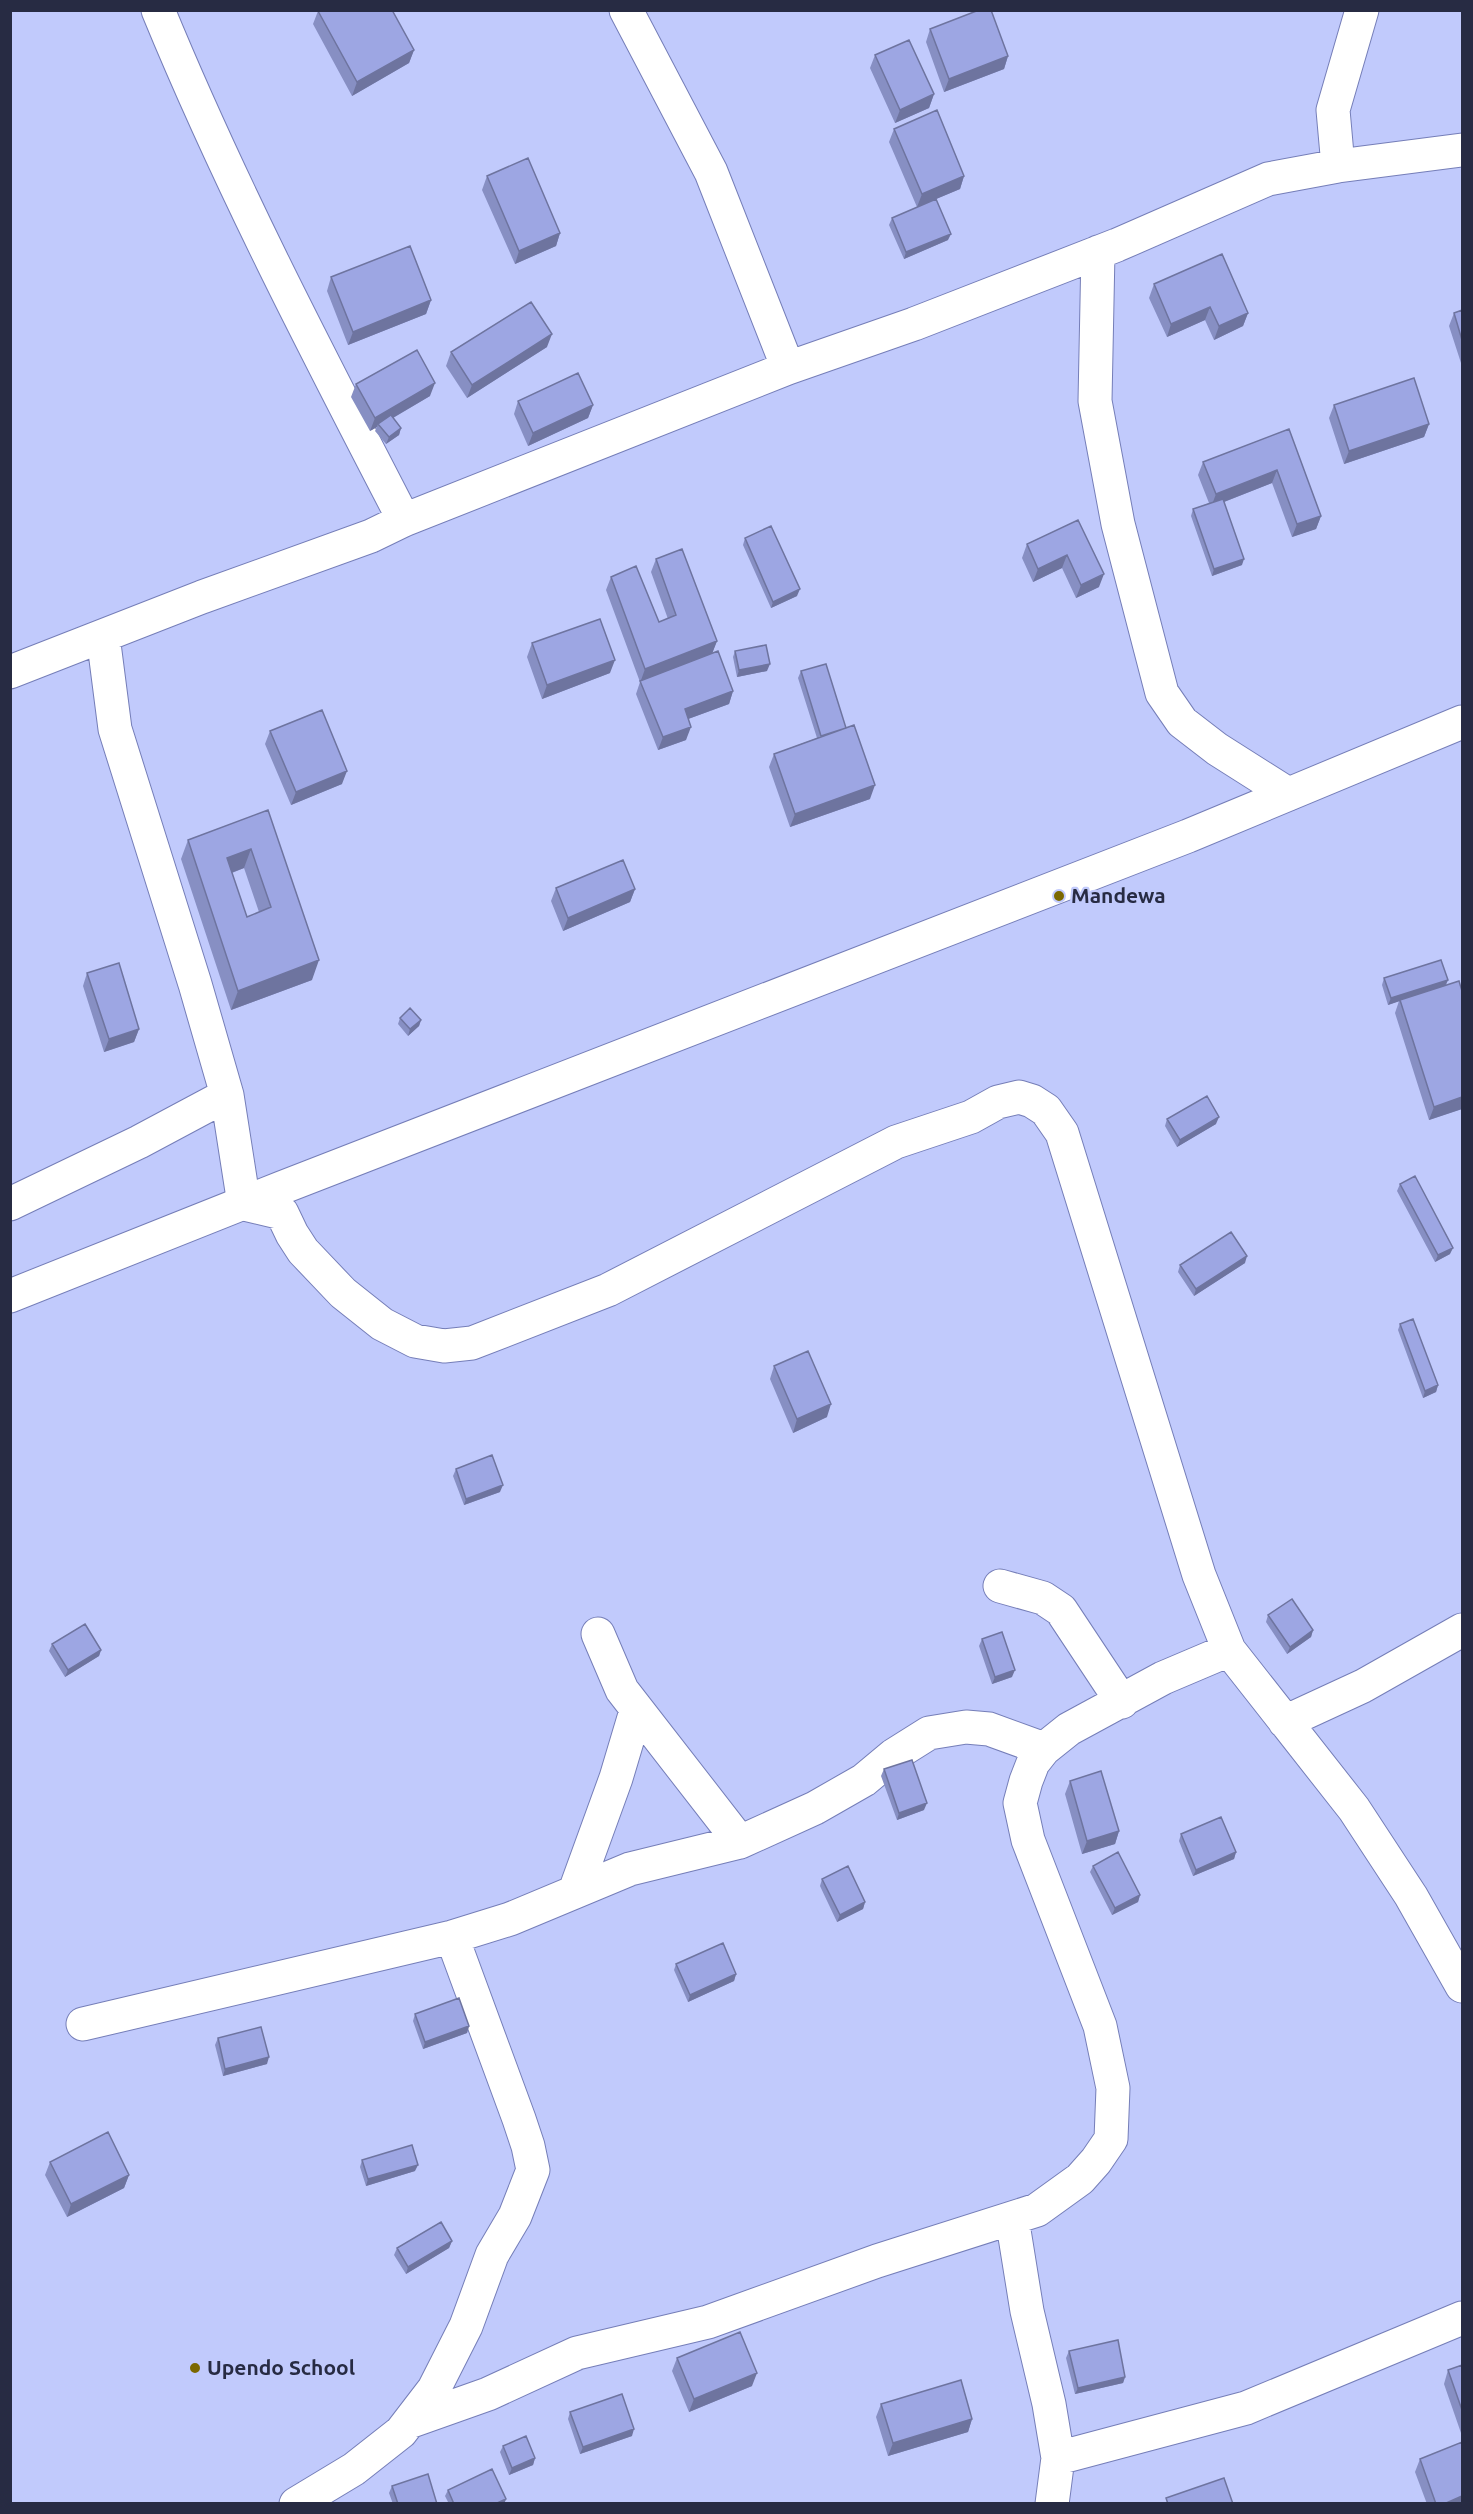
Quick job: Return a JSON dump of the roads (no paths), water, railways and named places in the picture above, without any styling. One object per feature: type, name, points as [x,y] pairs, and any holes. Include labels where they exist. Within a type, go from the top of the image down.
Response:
[{"type":"street","points":[[158,10],[245,207],[404,520]]},
{"type":"street","points":[[626,10],[711,172],[788,368]]},
{"type":"street","points":[[1338,166],[1333,110],[1362,10]]},
{"type":"street","points":[[10,672],[202,597],[371,536],[404,520],[788,368],[914,324],[1098,252],[1268,179],[1338,166],[1462,150]]},
{"type":"street","points":[[1098,252],[1095,401],[1118,524],[1162,693],[1182,722],[1217,749],[1288,794]]},
{"type":"street","points":[[103,636],[115,729],[192,973],[226,1095],[244,1203]]},
{"type":"street","points":[[10,1296],[1177,840],[1462,722]]},
{"type":"street","points":[[10,1204],[139,1142],[226,1095]]},
{"type":"street","points":[[244,1203],[282,1213],[303,1251],[343,1293],[381,1324],[415,1341],[444,1346],[472,1343],[608,1290],[896,1142],[971,1117],[998,1102],[1019,1097],[1032,1101],[1046,1110],[1062,1133],[1199,1575],[1229,1650],[1354,1809],[1411,1896],[1462,1986]]},
{"type":"street","points":[[1000,1586],[1044,1598],[1061,1610],[1122,1702]]},
{"type":"street","points":[[1285,1722],[1363,1686],[1462,1630]]},
{"type":"street","points":[[598,1634],[622,1690],[636,1711],[661,1739],[740,1842]]},
{"type":"street","points":[[410,2422],[488,2394],[577,2353],[708,2322],[877,2261],[1037,2210],[1080,2179],[1111,2139],[1113,2088],[1100,2026],[1028,1840],[1020,1803],[1033,1763],[1044,1749],[1069,1729],[1164,1678],[1229,1650]]},
{"type":"street","points":[[575,1891],[616,1778],[636,1711]]},
{"type":"street","points":[[83,2024],[452,1937],[510,1919],[630,1869],[740,1842],[815,1808],[864,1780],[894,1755],[929,1733],[966,1727],[990,1729],[1044,1749]]},
{"type":"street","points":[[296,2504],[354,2469],[401,2432],[434,2389],[466,2326],[492,2255],[515,2216],[532,2170],[522,2128],[452,1937]]},
{"type":"street","points":[[1012,2218],[1027,2312],[1049,2404],[1058,2458],[1052,2504]]},
{"type":"street","points":[[1058,2458],[1246,2408],[1462,2318]]},
{"type":"place","name":"Mandewa","points":[[1059,896]]},
{"type":"place","name":"Upendo School","points":[[195,2368]]}]
